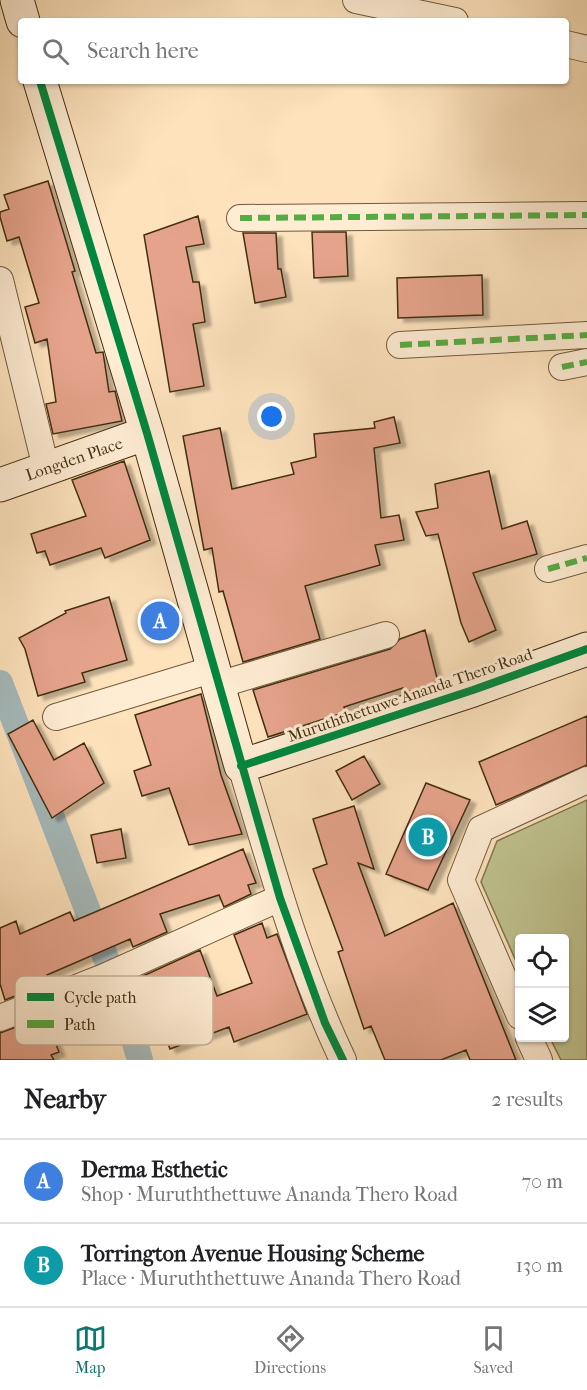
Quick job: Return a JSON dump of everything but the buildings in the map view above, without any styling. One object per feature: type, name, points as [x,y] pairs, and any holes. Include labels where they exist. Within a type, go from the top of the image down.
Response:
[{"type":"street","points":[[17,0],[22,18]]},
{"type":"street","points":[[356,0],[441,18]]},
{"type":"street","points":[[569,45],[587,49]]},
{"type":"street","points":[[41,84],[147,433],[280,898],[325,1023],[343,1060]]},
{"type":"street","points":[[240,218],[587,215]]},
{"type":"street","points":[[0,280],[46,468]]},
{"type":"street","points":[[400,345],[587,335]]},
{"type":"street","points":[[562,367],[587,362]]},
{"type":"street","name":"Longden Place","points":[[0,485],[147,433]]},
{"type":"street","points":[[548,569],[587,558]]},
{"type":"street","points":[[56,717],[386,635]]},
{"type":"street","name":"Muruththettuwe Ananda Thero Road","points":[[242,766],[473,690],[587,649]]},
{"type":"street","points":[[515,1007],[461,880],[481,829],[587,780]]},
{"type":"street","points":[[106,976],[128,964],[280,898]]},
{"type":"street","points":[[0,1018],[15,1012]]},
{"type":"street","points":[[531,1042],[539,1060]]},
{"type":"green space","points":[[587,800],[587,1060],[561,1060],[552,1042],[569,1042],[569,934],[515,934],[515,959],[481,882],[497,841]]},
{"type":"waterway","points":[[0,683],[113,976]]},
{"type":"waterway","points":[[136,1045],[140,1060]]},
{"type":"marked path","points":[[240,218],[587,215]]},
{"type":"marked path","points":[[400,345],[587,335]]},
{"type":"marked path","points":[[562,367],[587,362]]},
{"type":"marked path","points":[[548,569],[587,558]]},
{"type":"cycle path","points":[[41,84],[147,433],[280,898],[325,1023],[343,1060]]},
{"type":"cycle path","points":[[241,766],[473,690],[587,649]]},
{"type":"place","name":"Derma Esthetic","points":[[160,621]]},
{"type":"place","name":"Torrington Avenue Housing Scheme","points":[[428,837]]}]
